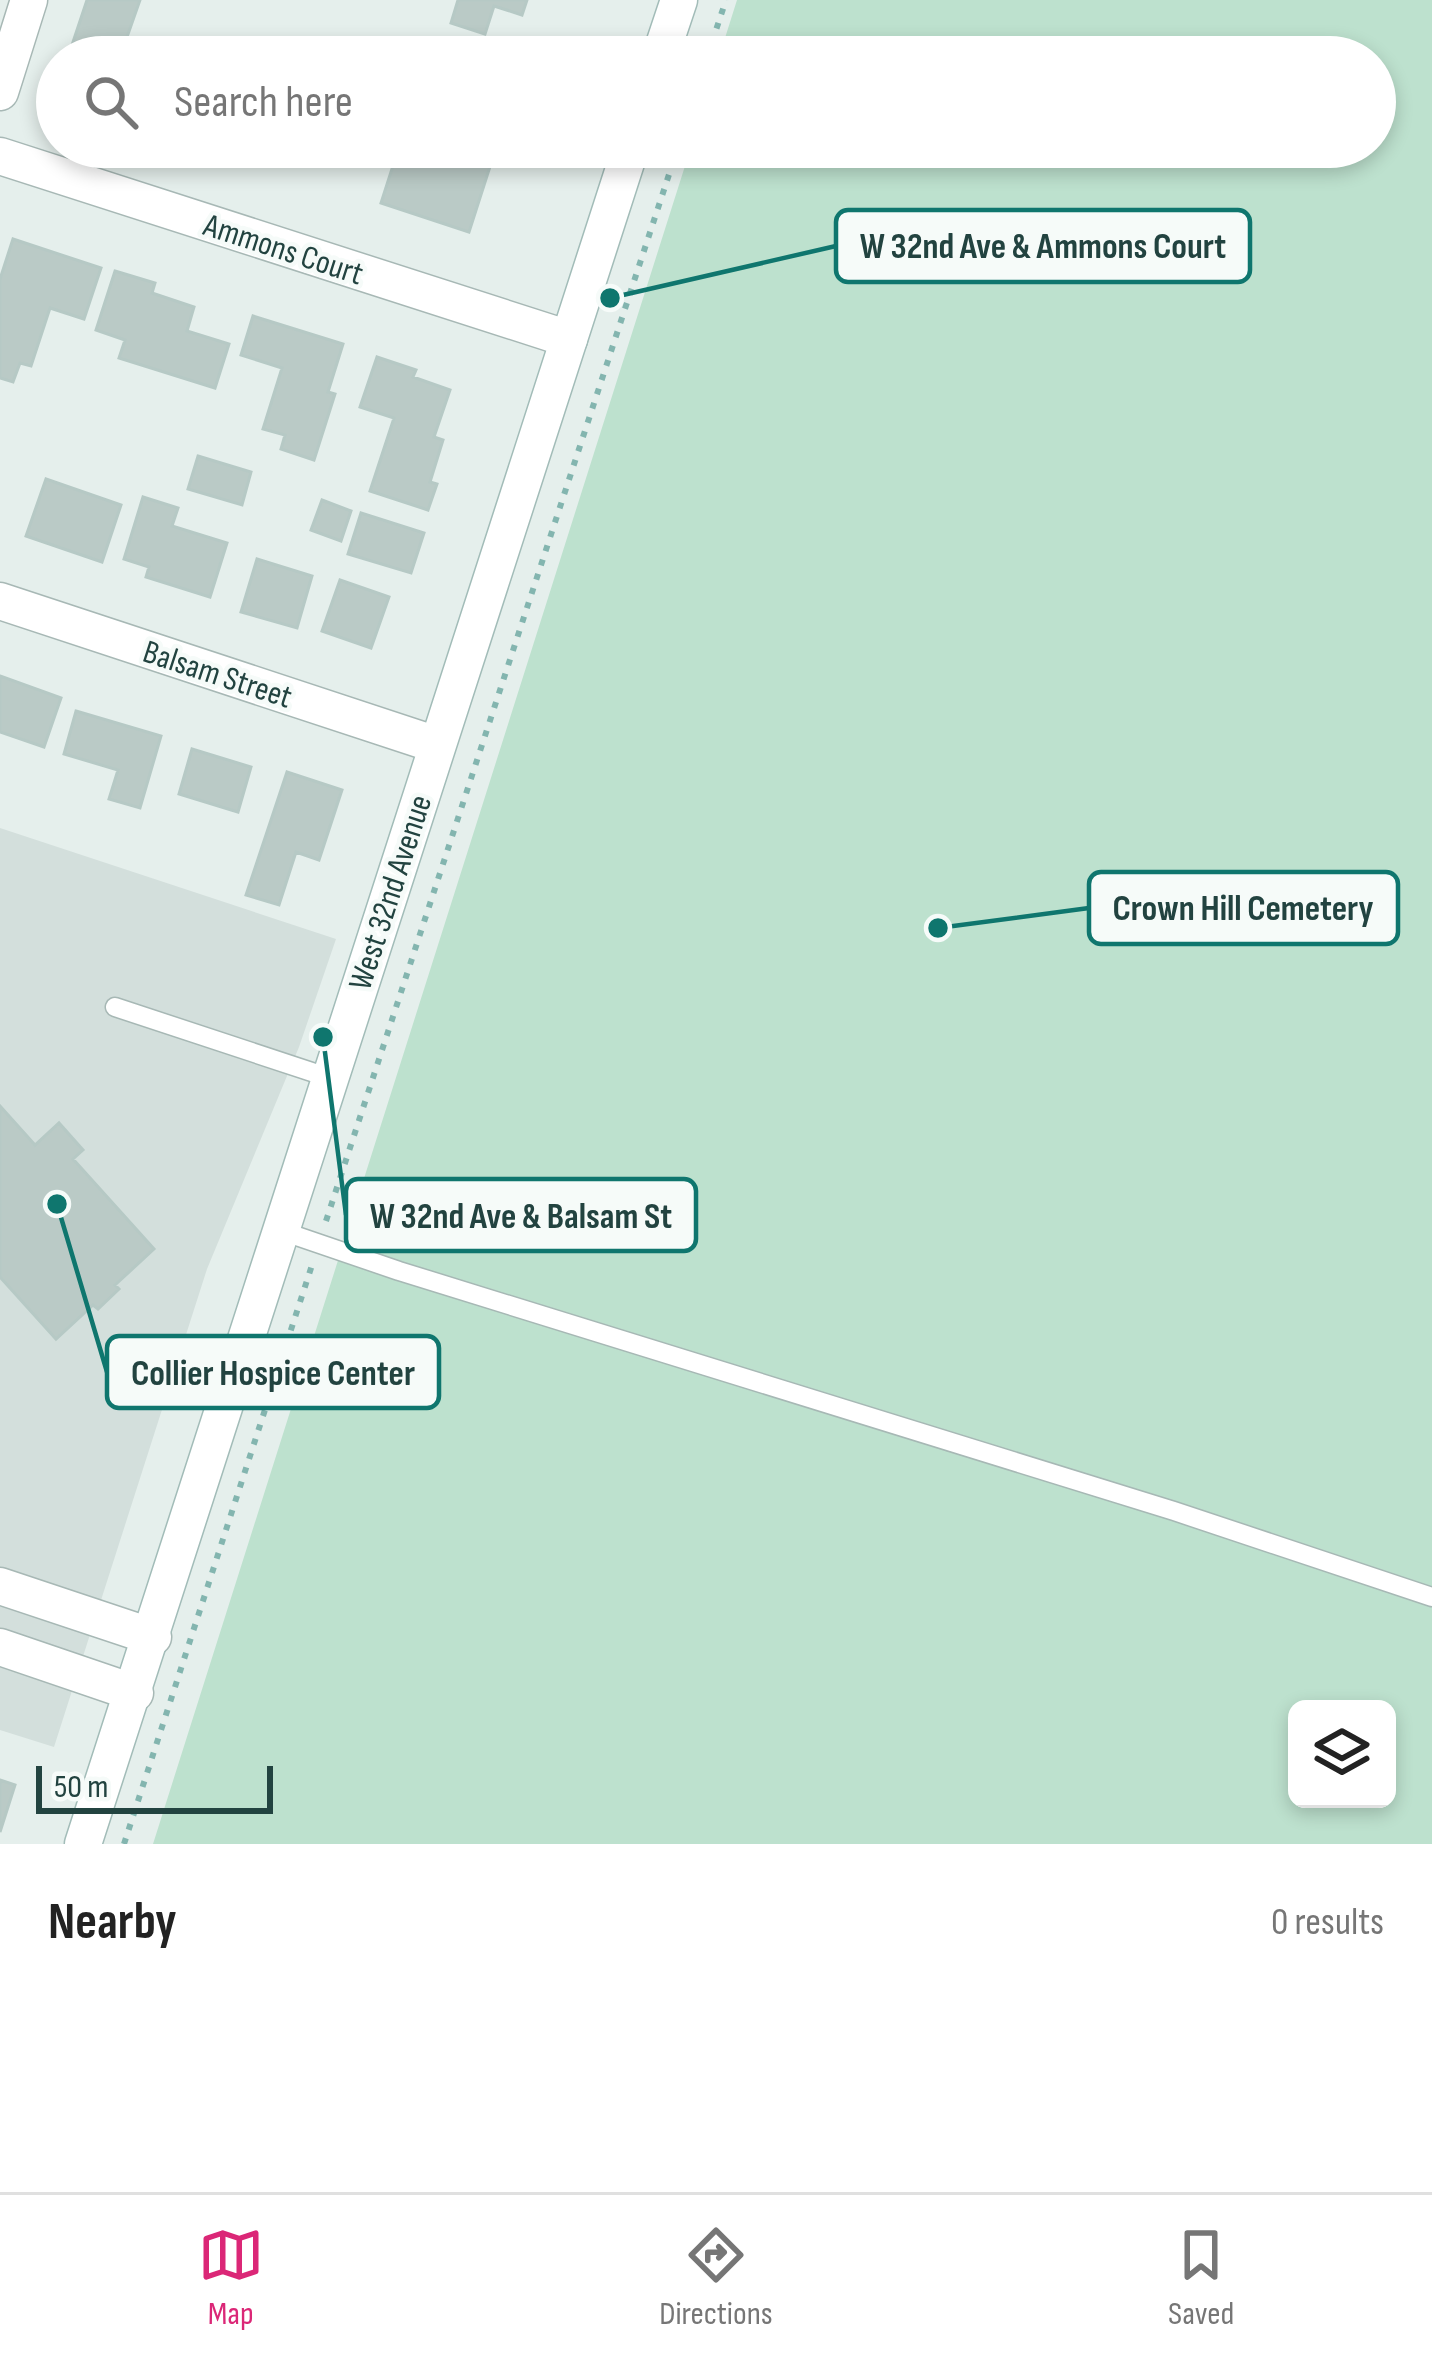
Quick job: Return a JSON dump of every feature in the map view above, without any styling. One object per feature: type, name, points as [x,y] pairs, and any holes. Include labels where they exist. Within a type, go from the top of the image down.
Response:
[{"type":"street","points":[[0,92],[29,0]]},
{"type":"street","points":[[667,36],[679,0]]},
{"type":"street","name":"Ammons Court","points":[[0,156],[36,168]]},
{"type":"street","name":"Ammons Court","points":[[37,168],[568,339]]},
{"type":"street","name":"West 32nd Avenue","points":[[83,1844],[624,168]]},
{"type":"street","name":"Balsam Street","points":[[0,601],[437,745]]},
{"type":"street","points":[[0,1586],[152,1636]]},
{"type":"street","points":[[0,1647],[135,1694]]},
{"type":"lane","points":[[115,1007],[330,1078]]},
{"type":"lane","points":[[279,1230],[1174,1511],[1432,1597]]},
{"type":"path","points":[[714,36],[726,0]]},
{"type":"path","points":[[124,1844],[671,168]]},
{"type":"shaded area","points":[[0,828],[336,939],[299,1047],[207,1269],[54,1747],[0,1730]]},
{"type":"green space","points":[[737,0],[1432,0],[1432,1844],[153,1844],[684,168],[1396,168],[1396,36],[726,36]]},
{"type":"building","points":[[87,0],[140,0],[127,36],[75,36]]},
{"type":"building","points":[[458,0],[527,0],[522,15],[494,6],[485,34],[451,23]]},
{"type":"building","points":[[392,168],[490,168],[469,232],[381,203]]},
{"type":"building","points":[[13,239],[101,268],[84,319],[50,308],[31,366],[20,363],[13,382],[0,378],[0,279]]},
{"type":"building","points":[[115,271],[155,283],[152,293],[194,307],[187,331],[229,344],[215,388],[119,358],[125,340],[96,330]]},
{"type":"building","points":[[253,316],[343,344],[328,392],[335,394],[314,460],[281,449],[285,435],[263,429],[282,368],[241,355]]},
{"type":"building","points":[[377,357],[416,370],[413,377],[450,390],[434,437],[443,440],[430,482],[437,484],[428,510],[370,491],[394,418],[360,407]]},
{"type":"building","points":[[198,456],[251,472],[242,505],[188,489]]},
{"type":"building","points":[[46,479],[121,505],[102,562],[26,536]]},
{"type":"building","points":[[143,497],[178,508],[172,526],[227,543],[210,597],[146,577],[149,567],[124,559]]},
{"type":"building","points":[[322,500],[351,511],[341,541],[311,530]]},
{"type":"building","points":[[361,513],[424,533],[411,573],[348,554]]},
{"type":"building","points":[[257,559],[312,576],[297,628],[241,612]]},
{"type":"building","points":[[340,580],[389,597],[371,648],[322,631]]},
{"type":"building","points":[[0,676],[61,698],[44,747],[0,732]]},
{"type":"building","points":[[76,711],[161,736],[140,808],[109,799],[118,770],[64,754]]},
{"type":"building","points":[[192,749],[251,767],[238,812],[179,794]]},
{"type":"building","points":[[287,772],[342,790],[319,860],[296,852],[279,905],[246,895]]},
{"type":"building","points":[[0,1106],[35,1145],[59,1123],[83,1150],[73,1159],[154,1249],[115,1285],[119,1289],[98,1309],[93,1305],[56,1339],[0,1277]]},
{"type":"building","points":[[0,1780],[15,1785],[0,1832]]},
{"type":"place","name":"W 32nd Ave & Ammons Court","points":[[610,298]]},
{"type":"place","name":"Crown Hill Cemetery","points":[[938,928]]},
{"type":"place","name":"W 32nd Ave & Balsam St","points":[[323,1037]]},
{"type":"place","name":"Collier Hospice Center","points":[[57,1204]]}]
